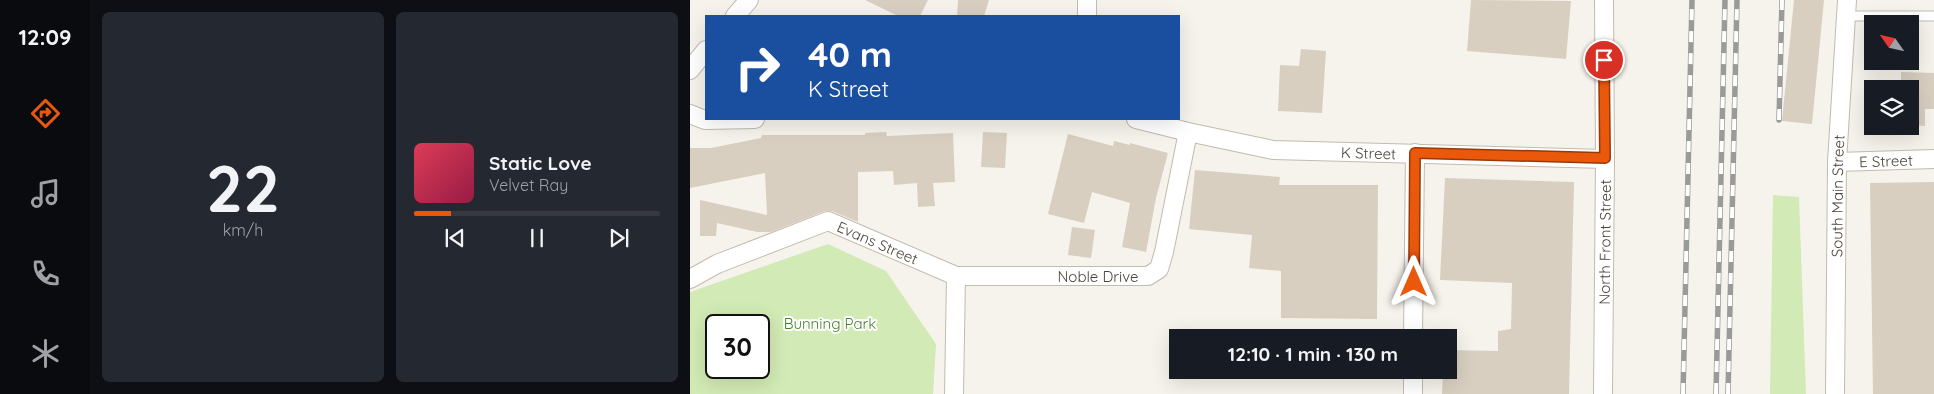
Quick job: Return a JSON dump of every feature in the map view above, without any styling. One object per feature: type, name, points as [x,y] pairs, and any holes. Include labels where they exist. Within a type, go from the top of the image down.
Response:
[{"type":"street","points":[[736,15],[749,0]]},
{"type":"street","points":[[1086,15],[1087,0]]},
{"type":"street","name":"North Front Street","points":[[1603,394],[1604,0]]},
{"type":"street","name":"South Main Street","points":[[1836,394],[1837,162],[1847,8]]},
{"type":"street","points":[[690,70],[705,51]]},
{"type":"street","points":[[690,114],[705,120]]},
{"type":"street","name":"K Street","points":[[1140,120],[1273,150],[1605,158]]},
{"type":"street","name":"Noble Drive","points":[[956,276],[1148,276],[1159,269],[1164,252],[1188,132]]},
{"type":"street","points":[[1413,329],[1415,153]]},
{"type":"street","name":"E Street","points":[[1837,162],[1934,159]]},
{"type":"street","name":"Evans Street","points":[[690,279],[717,264],[828,221],[956,276]]},
{"type":"street","points":[[954,394],[956,276]]},
{"type":"street","points":[[1413,379],[1413,394]]},
{"type":"lane","points":[[1847,8],[1934,16]]},
{"type":"green space","points":[[1773,195],[1799,197],[1806,394],[1770,394]]},
{"type":"green space","name":"Bunning Park","points":[[828,244],[886,271],[936,344],[933,394],[690,394],[690,292]]},
{"type":"building","points":[[865,0],[928,0],[920,15],[896,15]]},
{"type":"building","points":[[958,0],[989,0],[984,15],[957,15]]},
{"type":"building","points":[[1471,0],[1571,1],[1566,59],[1467,51]]},
{"type":"building","points":[[1794,0],[1824,0],[1812,124],[1782,121]]},
{"type":"building","points":[[1301,49],[1326,51],[1322,113],[1278,111],[1280,65],[1299,66]]},
{"type":"building","points":[[1901,72],[1934,73],[1934,109],[1925,109],[1925,126],[1919,126],[1919,80],[1901,80]]},
{"type":"building","points":[[886,132],[887,136],[953,133],[955,182],[933,183],[935,206],[918,207],[917,183],[894,185],[893,171],[858,172],[858,222],[832,211],[825,211],[771,232],[757,232],[717,223],[716,236],[700,236],[700,200],[767,215],[765,173],[690,188],[690,148],[711,148],[761,138],[762,135],[865,135],[865,133]]},
{"type":"building","points":[[983,132],[1007,133],[1005,168],[981,167]]},
{"type":"building","points":[[1068,134],[1113,146],[1114,141],[1130,145],[1130,143],[1168,153],[1156,198],[1146,252],[1122,247],[1130,203],[1092,192],[1084,223],[1048,214]]},
{"type":"building","points":[[1195,170],[1280,177],[1279,185],[1378,185],[1377,319],[1281,318],[1281,271],[1249,268],[1252,235],[1189,229]]},
{"type":"building","points":[[1445,178],[1574,182],[1569,394],[1442,394],[1443,379],[1457,379],[1457,350],[1498,351],[1498,331],[1511,329],[1512,283],[1440,280]]},
{"type":"building","points":[[1934,182],[1934,394],[1873,394],[1870,183]]},
{"type":"building","points":[[1072,227],[1095,230],[1091,258],[1068,255]]},
{"type":"railway","points":[[1683,394],[1692,0]]},
{"type":"railway","points":[[1716,394],[1725,0]]},
{"type":"railway","points":[[1728,394],[1737,0]]},
{"type":"railway","points":[[1779,120],[1782,0]]},
{"type":"route","points":[[1414,282],[1415,153],[1605,158],[1604,60]]}]
